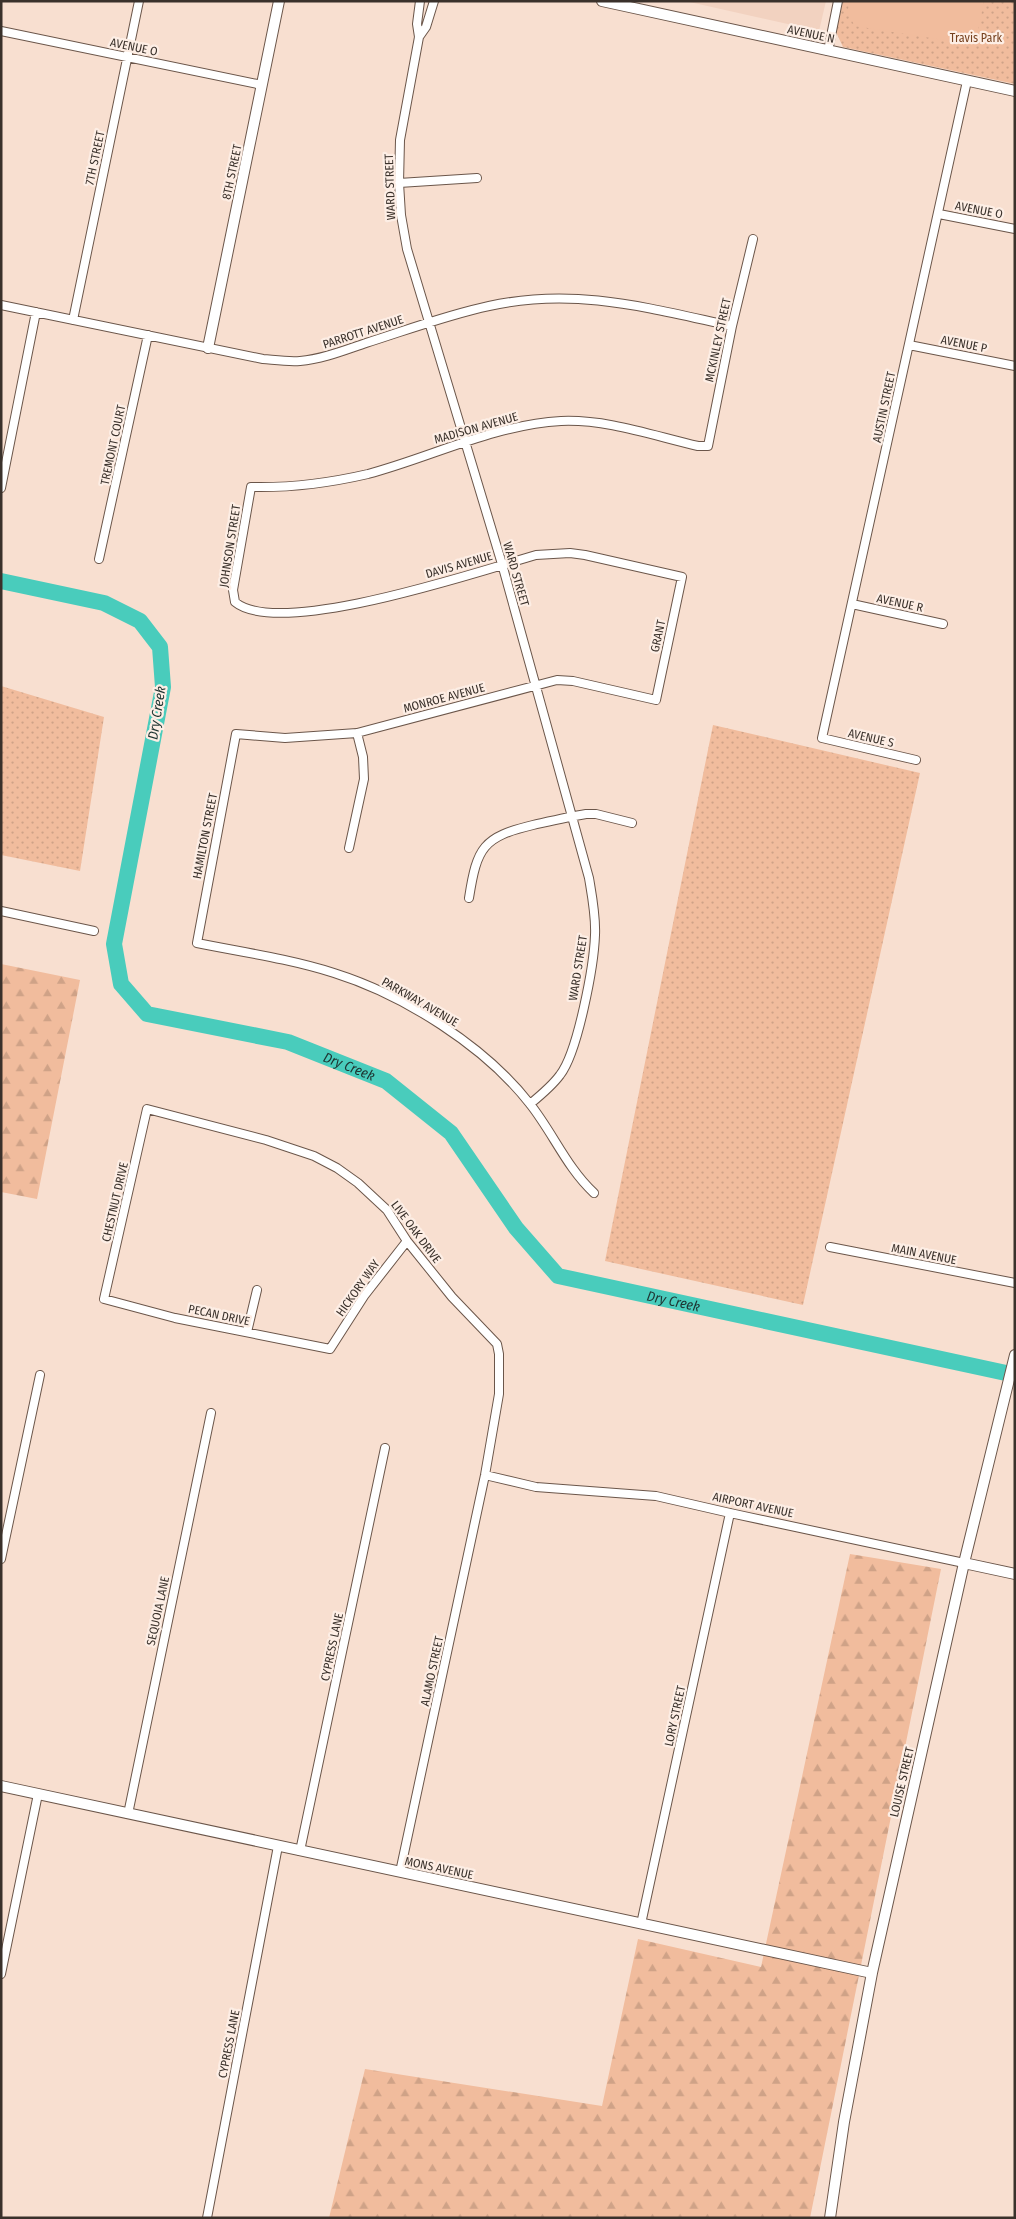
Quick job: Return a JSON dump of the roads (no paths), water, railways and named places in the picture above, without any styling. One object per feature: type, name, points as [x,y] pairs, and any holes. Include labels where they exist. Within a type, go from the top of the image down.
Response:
[{"type":"street","name":"7TH STREET","points":[[73,320],[139,1]]},
{"type":"street","name":"8TH STREET","points":[[208,348],[279,1]]},
{"type":"street","name":"WARD STREET","points":[[420,1],[417,24],[419,37],[400,140],[399,182],[401,215],[407,249],[502,564],[534,685],[572,816],[589,878],[596,934],[589,984],[571,1057],[561,1074],[530,1104]]},
{"type":"street","name":"WARD STREET","points":[[419,37],[426,27],[434,1]]},
{"type":"street","name":"AVENUE N","points":[[602,1],[1015,91]]},
{"type":"street","points":[[828,50],[838,1]]},
{"type":"street","name":"AVENUE O","points":[[1,31],[262,85]]},
{"type":"street","name":"AUSTIN STREET","points":[[822,738],[967,81]]},
{"type":"street","points":[[399,182],[477,178]]},
{"type":"street","name":"AVENUE O","points":[[939,214],[1015,229]]},
{"type":"street","name":"MCKINLEY STREET","points":[[708,446],[732,326],[753,239]]},
{"type":"street","name":"PARROTT AVENUE","points":[[1,305],[263,359],[300,361],[325,357],[428,323],[499,304],[537,298],[579,298],[613,301],[732,326]]},
{"type":"street","points":[[1,488],[36,312]]},
{"type":"street","name":"TREMONT COURT","points":[[99,560],[148,335]]},
{"type":"street","name":"AVENUE P","points":[[909,345],[1014,363]]},
{"type":"street","name":"MADISON AVENUE","points":[[251,487],[308,486],[338,480],[369,473],[516,427],[579,421],[601,424],[698,446],[708,446]]},
{"type":"street","name":"JOHNSON STREET","points":[[241,607],[235,602],[233,590],[251,487]]},
{"type":"street","name":"DAVIS AVENUE","points":[[241,607],[251,611],[281,613],[326,609],[389,596],[536,555],[570,553],[585,555],[682,577]]},
{"type":"street","name":"GRANT","points":[[656,700],[682,577]]},
{"type":"street","name":"AVENUE R","points":[[852,604],[943,624]]},
{"type":"street","name":"MONROE AVENUE","points":[[236,734],[284,738],[357,733],[557,680],[573,681],[656,700]]},
{"type":"street","points":[[349,848],[364,779],[363,757],[357,733]]},
{"type":"street","name":"HAMILTON STREET","points":[[197,943],[236,734]]},
{"type":"street","name":"AVENUE S","points":[[822,738],[916,760]]},
{"type":"street","points":[[470,898],[473,875],[478,860],[493,839],[505,832],[572,816],[596,814],[632,823]]},
{"type":"street","points":[[1,911],[94,931]]},
{"type":"street","name":"PARKWAY AVENUE","points":[[197,943],[324,970],[368,985],[414,1009],[448,1030],[498,1070],[530,1104],[578,1179],[594,1193]]},
{"type":"street","name":"LIVE OAK DRIVE","points":[[147,1109],[266,1140],[314,1156],[358,1182],[387,1210],[407,1241],[452,1297],[497,1344],[499,1354],[499,1394],[485,1475]]},
{"type":"street","name":"CHESTNUT DRIVE","points":[[104,1299],[147,1109]]},
{"type":"street","name":"HICKORY WAY","points":[[330,1349],[364,1296],[407,1241]]},
{"type":"street","name":"MAIN AVENUE","points":[[830,1247],[1015,1283]]},
{"type":"street","points":[[248,1332],[257,1290]]},
{"type":"street","name":"PECAN DRIVE","points":[[104,1299],[175,1318],[330,1349]]},
{"type":"street","name":"LOUISE STREET","points":[[830,2218],[844,2122],[872,1973],[964,1563],[1014,1358]]},
{"type":"street","points":[[1,1559],[40,1375]]},
{"type":"street","name":"SEQUOIA LANE","points":[[128,1814],[211,1413]]},
{"type":"street","name":"CYPRESS LANE","points":[[300,1851],[386,1448]]},
{"type":"street","name":"AIRPORT AVENUE","points":[[485,1475],[536,1487],[656,1496],[1015,1574]]},
{"type":"street","name":"ALAMO STREET","points":[[400,1872],[485,1475]]},
{"type":"street","name":"LORY STREET","points":[[641,1924],[730,1513]]},
{"type":"street","name":"MONS AVENUE","points":[[1,1786],[872,1973]]},
{"type":"street","points":[[1,1974],[38,1794]]},
{"type":"street","name":"CYPRESS LANE","points":[[207,2218],[278,1846]]},
{"type":"waterway","name":"Dry Creek","points":[[1,581],[104,603],[140,621],[160,647],[163,687],[114,944],[121,984],[147,1014],[288,1042],[386,1081],[451,1133],[516,1228],[558,1276],[1015,1375]]},
{"type":"park label","name":"Travis Park","points":[[976,38]]}]
